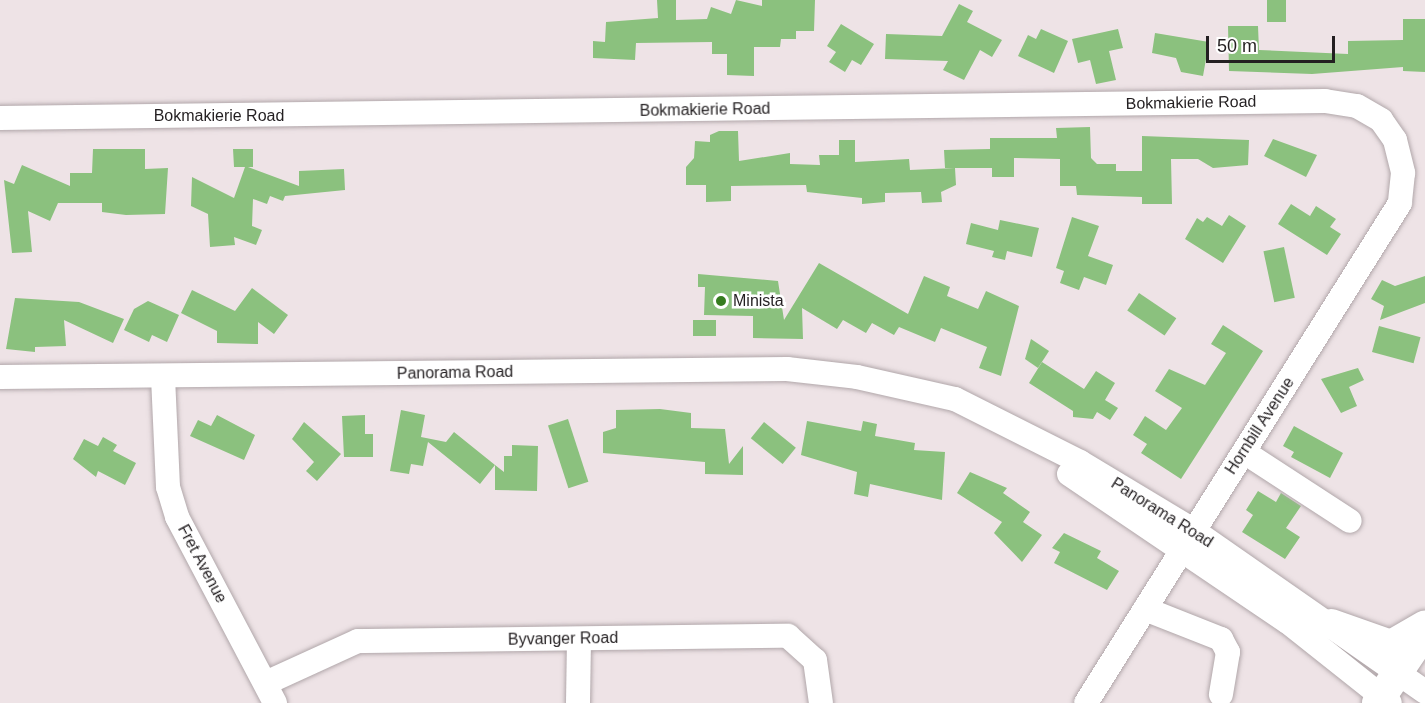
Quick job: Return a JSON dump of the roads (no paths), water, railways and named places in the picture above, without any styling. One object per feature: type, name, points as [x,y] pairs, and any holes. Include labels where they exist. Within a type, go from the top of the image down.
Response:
[{"type":"main road","points":[[1331,624],[1390,645],[1425,625]]},
{"type":"main road","points":[[1387,694],[1425,632]]},
{"type":"street","name":"Bokmakierie Road","points":[[0,118],[1325,101],[1356,106],[1381,120],[1395,140]]},
{"type":"street","name":"Hornbill Avenue","points":[[1086,703],[1400,203],[1403,173],[1395,140]]},
{"type":"street","name":"Panorama Road","points":[[0,377],[787,369],[909,388],[956,399],[997,418],[1187,540],[1331,624],[1387,694]]},
{"type":"street","name":"Fret Avenue","points":[[163,377],[168,487],[177,517],[271,693]]},
{"type":"street","points":[[1244,452],[1350,521]]},
{"type":"street","name":"Panorama Road","points":[[1187,540],[1288,622],[1387,694]]},
{"type":"street","points":[[1145,609],[1221,639],[1228,652],[1221,694]]},
{"type":"street","name":"Byvanger Road","points":[[271,693],[358,641],[788,636],[815,660],[821,703]]},
{"type":"street","points":[[578,703],[579,639]]},
{"type":"street","points":[[1387,694],[1425,692]]},
{"type":"place","name":"Minista","points":[[721,301]]}]
